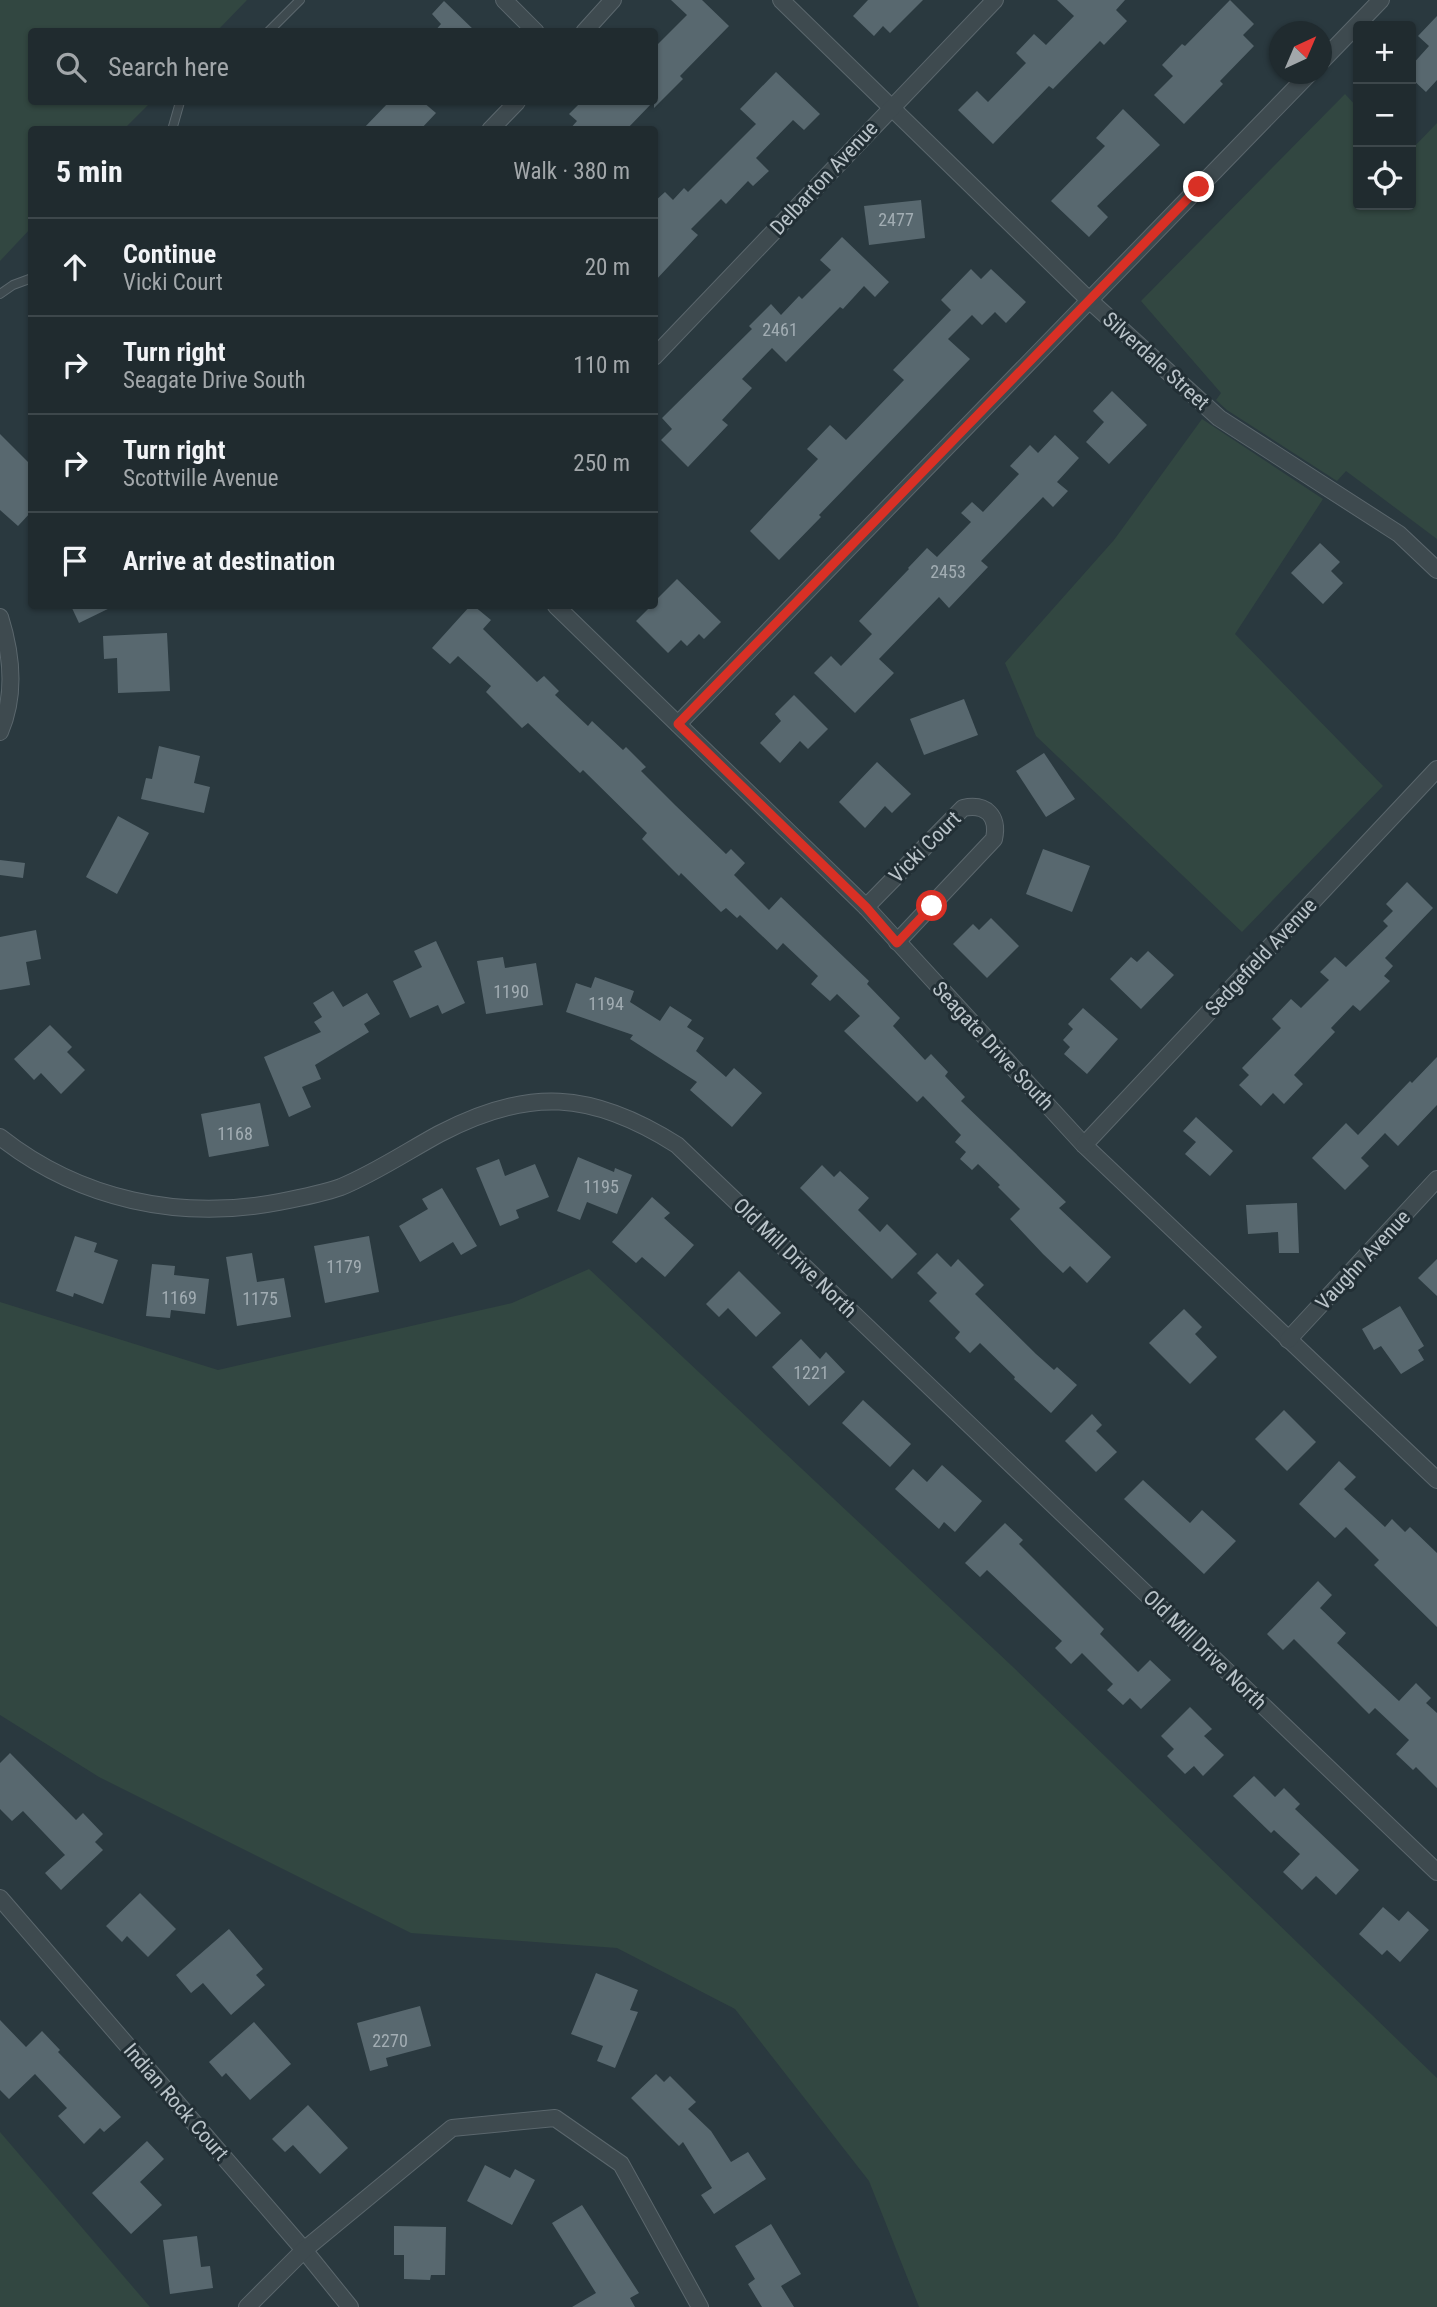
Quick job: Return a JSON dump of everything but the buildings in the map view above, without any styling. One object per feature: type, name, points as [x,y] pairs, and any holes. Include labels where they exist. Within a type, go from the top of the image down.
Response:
[{"type":"street","points":[[504,0],[532,28]]},
{"type":"street","points":[[588,28],[612,0]]},
{"type":"street","name":"Silverdale Street","points":[[781,0],[1088,299],[1219,418],[1399,534],[1437,570]]},
{"type":"street","name":"Delbarton Avenue","points":[[658,353],[995,0]]},
{"type":"street","points":[[1332,50],[1381,0]]},
{"type":"street","points":[[678,724],[1299,84]]},
{"type":"street","points":[[494,126],[514,105]]},
{"type":"street","name":"Seagate Drive South","points":[[559,609],[866,907],[1084,1145],[1437,1480]]},
{"type":"street","points":[[0,617],[10,647],[10,705],[0,732]]},
{"type":"street","name":"Sedgefield Avenue","points":[[1084,1145],[1437,769]]},
{"type":"street","name":"Vicki Court","points":[[866,907],[963,808],[981,806],[988,811],[996,829],[994,839],[897,943]]},
{"type":"street","name":"Old Mill Drive North","points":[[0,1137],[47,1169],[86,1188],[126,1200],[202,1210],[246,1208],[339,1188],[474,1118],[504,1106],[527,1102],[572,1102],[640,1122],[677,1145],[1437,1872]]},
{"type":"street","name":"Vaughn Avenue","points":[[1288,1340],[1437,1179]]},
{"type":"street","name":"Indian Rock Court","points":[[0,1898],[304,2249],[350,2307]]},
{"type":"street","points":[[247,2307],[304,2249],[452,2128],[555,2118],[621,2164],[700,2307]]},
{"type":"lane","points":[[272,28],[300,0]]},
{"type":"lane","points":[[173,126],[179,105]]},
{"type":"lane","points":[[0,294],[28,280]]},
{"type":"green space","points":[[0,0],[247,0],[220,28],[28,28],[28,105],[148,105],[127,126],[28,126],[28,231],[0,261]]},
{"type":"green space","points":[[1345,94],[1353,103],[1353,210],[1416,210],[1416,145],[1437,123],[1437,539],[1346,471],[1337,481],[1227,410],[1216,400],[1221,393],[1141,301]]},
{"type":"green space","points":[[1202,419],[1323,499],[1235,634],[1383,786],[1242,932],[1036,736],[1005,663],[1114,540]]},
{"type":"green space","points":[[589,1269],[1013,1667],[1437,2078],[1437,2307],[919,2307],[869,2181],[735,2009],[617,1948],[411,1933],[99,1777],[0,1715],[0,1302],[218,1370],[512,1303]]},
{"type":"green space","points":[[0,2132],[150,2307],[0,2307]]},
{"type":"route","points":[[932,906],[897,943],[866,907],[678,724],[1199,187]]}]
